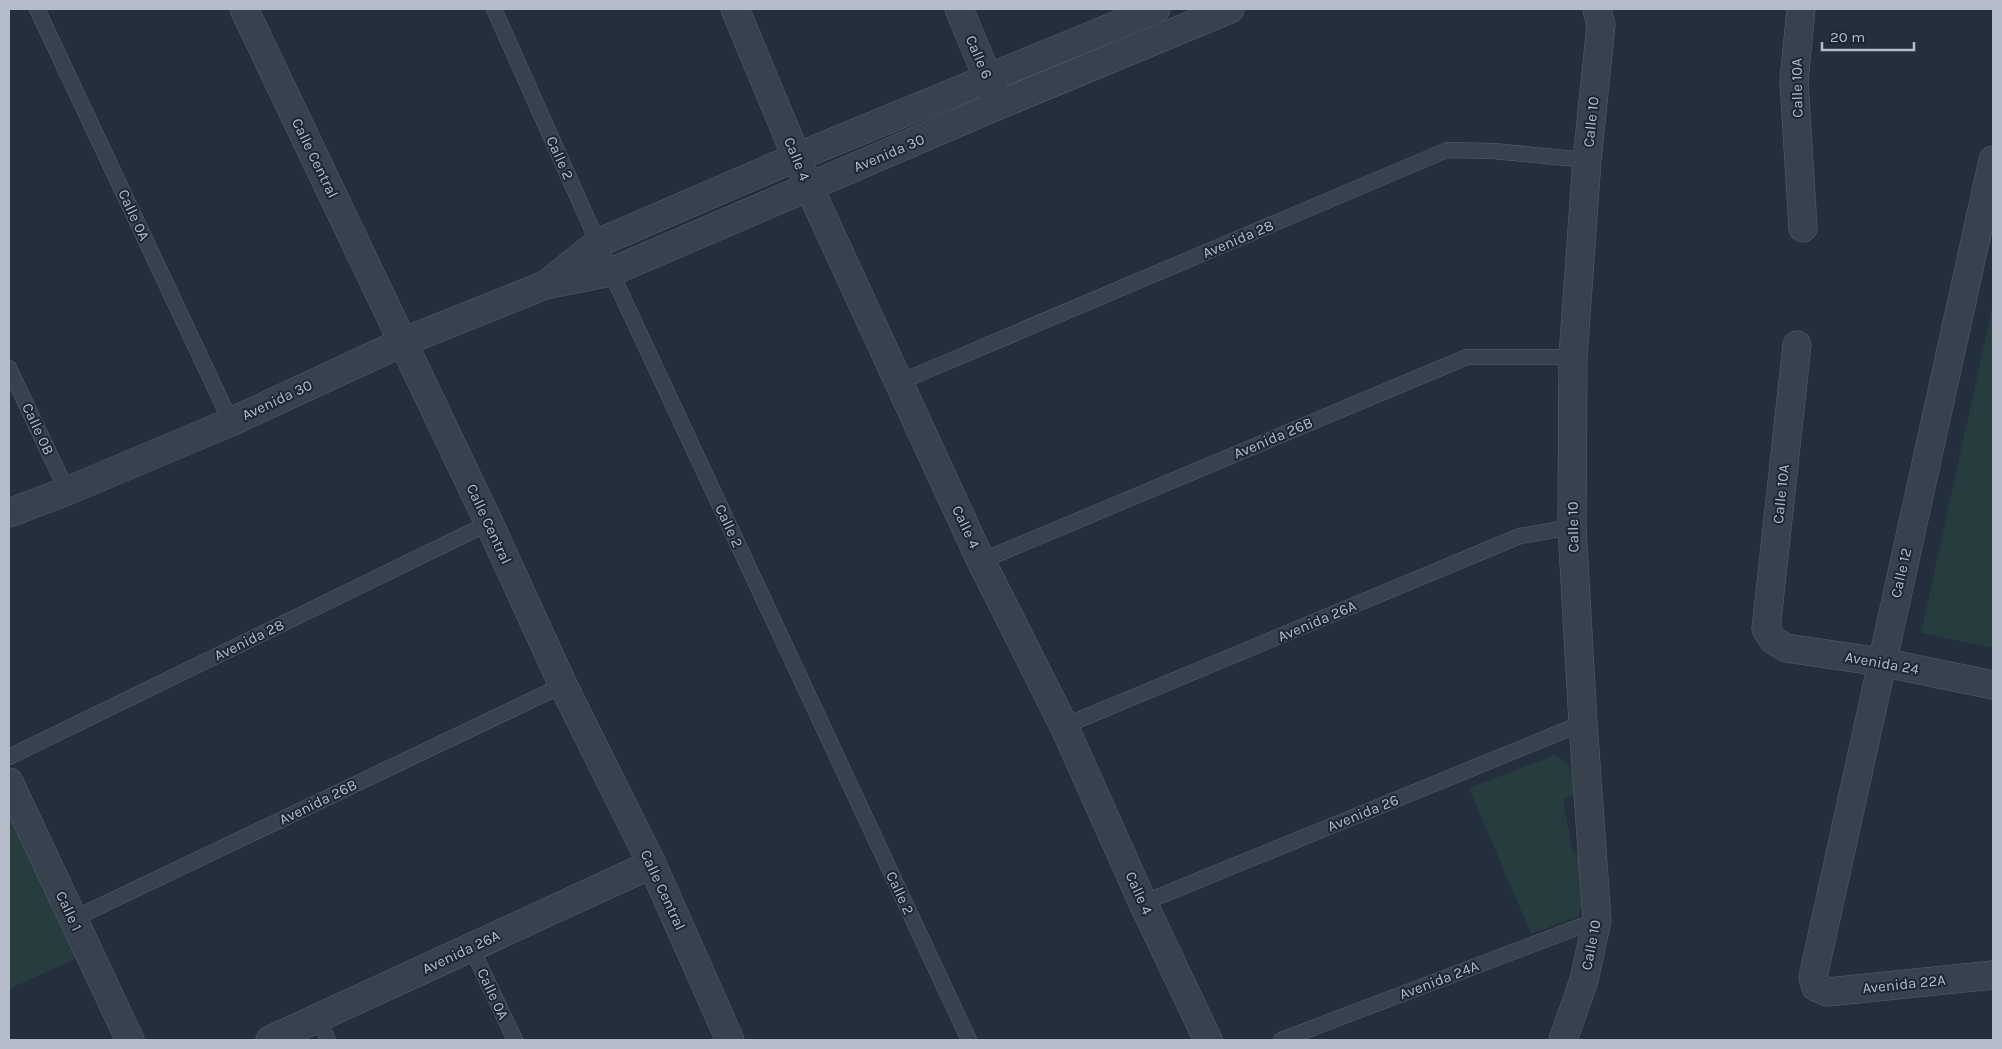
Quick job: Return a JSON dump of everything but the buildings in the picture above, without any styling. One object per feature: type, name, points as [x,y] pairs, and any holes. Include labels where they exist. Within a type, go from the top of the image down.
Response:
[{"type":"street","name":"Calle Central","points":[[244,9],[489,523],[563,685],[652,864],[730,1040]]},
{"type":"street","name":"Calle 4","points":[[735,9],[809,187],[981,561],[1064,726],[1143,903],[1208,1040]]},
{"type":"street","name":"Calle 6","points":[[959,9],[999,105]]},
{"type":"street","name":"Avenida 30","points":[[545,285],[598,244],[797,157],[1156,9]]},
{"type":"street","name":"Avenida 30","points":[[9,513],[67,491],[231,422],[403,342],[545,285],[611,272],[999,105],[1230,9]]},
{"type":"street","name":"Calle 10","points":[[1563,1040],[1584,980],[1597,920],[1572,527],[1573,357],[1587,160],[1601,25],[1597,9]]},
{"type":"street","name":"Calle 10A","points":[[1801,9],[1794,82],[1803,228]]},
{"type":"street","name":"Calle 12","points":[[1816,987],[1813,977],[1881,662],[1993,162]]},
{"type":"street","name":"Calle 10A","points":[[1773,640],[1766,630],[1797,345]]},
{"type":"street","name":"Avenida 24","points":[[1773,640],[1786,648],[1881,662],[1993,684]]},
{"type":"street","name":"Calle 1","points":[[9,782],[130,1040]]},
{"type":"street","name":"Avenida 26A","points":[[270,1040],[323,1029],[471,947],[652,864]]},
{"type":"street","name":"Avenida 22A","points":[[1816,987],[1828,992],[1993,975]]},
{"type":"lane","name":"Calle 0A","points":[[37,9],[231,422]]},
{"type":"lane","name":"Calle 2","points":[[494,9],[598,244],[969,1040]]},
{"type":"lane","name":"Avenida 28","points":[[900,382],[1447,150],[1493,151],[1587,160]]},
{"type":"lane","name":"Avenida 26B","points":[[981,561],[1467,357],[1573,357]]},
{"type":"lane","name":"Calle 0B","points":[[9,368],[67,491]]},
{"type":"lane","name":"Avenida 28","points":[[9,757],[489,523]]},
{"type":"lane","name":"Avenida 26A","points":[[1064,726],[1520,536],[1572,527]]},
{"type":"lane","name":"Avenida 26B","points":[[74,919],[563,685]]},
{"type":"lane","name":"Avenida 26","points":[[1143,903],[1583,723]]},
{"type":"lane","name":"Avenida 24A","points":[[1281,1040],[1597,920]]},
{"type":"lane","name":"Calle 0A","points":[[471,947],[515,1040]]},
{"type":"green space","points":[[1993,304],[1993,648],[1921,633]]},
{"type":"green space","points":[[1555,755],[1566,763],[1572,771],[1575,794],[1563,800],[1573,853],[1583,856],[1588,866],[1579,916],[1531,934],[1469,788]]},
{"type":"green space","points":[[9,805],[79,957],[9,989]]}]
